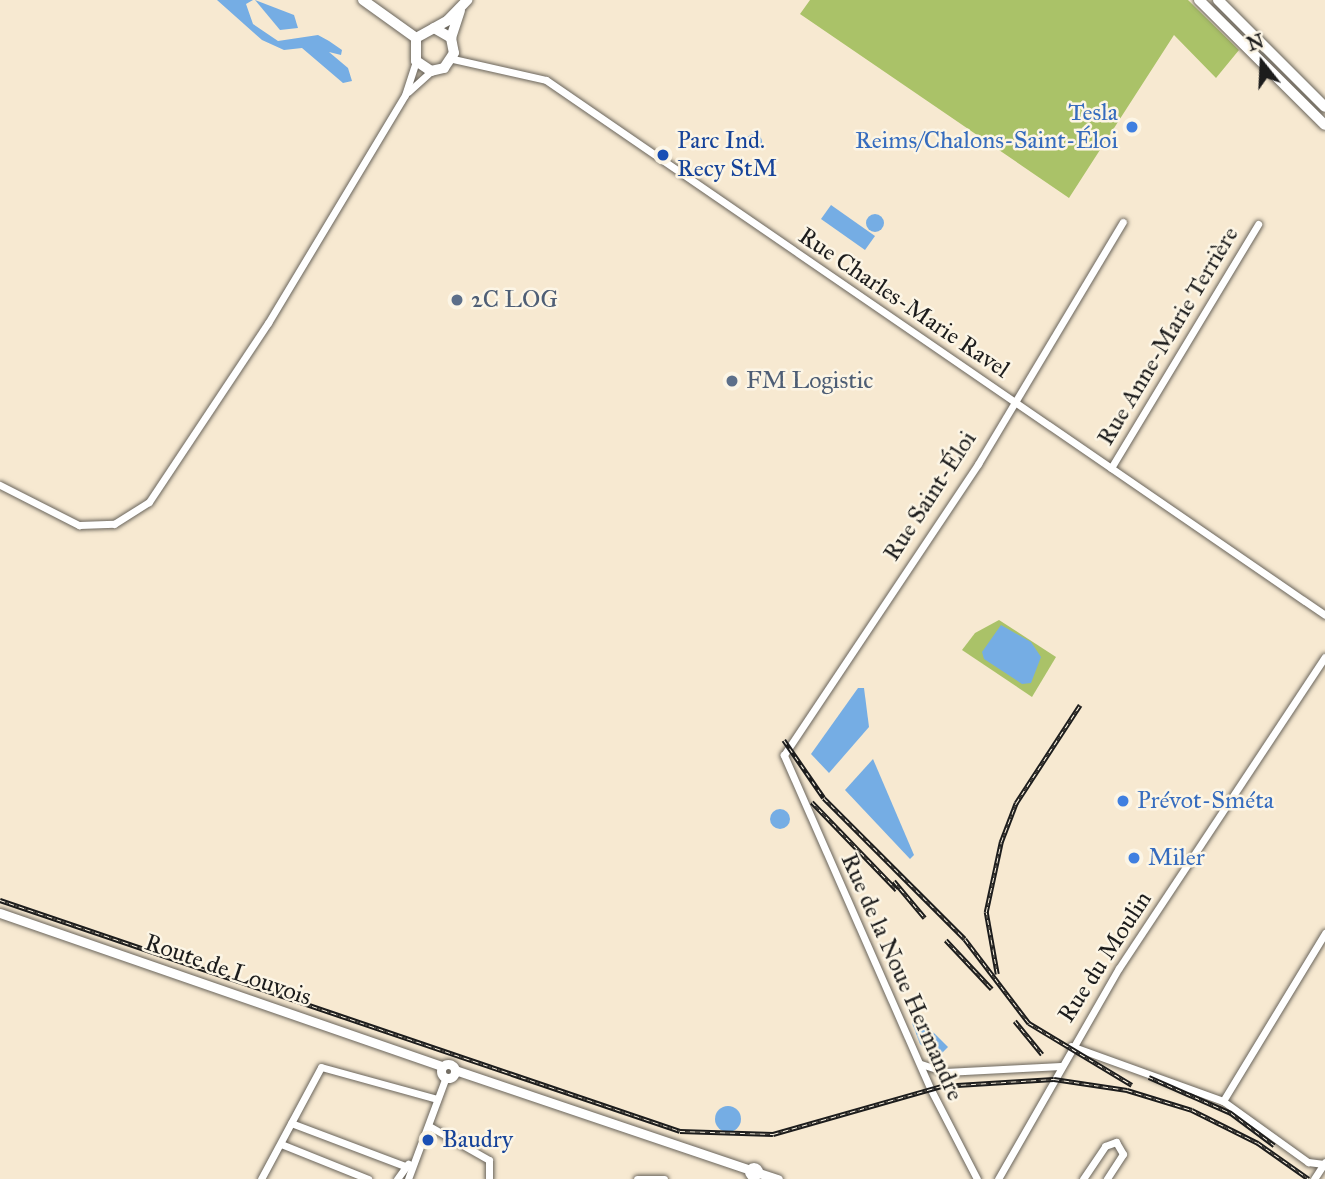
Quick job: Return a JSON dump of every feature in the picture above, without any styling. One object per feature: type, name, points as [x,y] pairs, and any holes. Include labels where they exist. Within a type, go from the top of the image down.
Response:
[{"type":"main road","points":[[363,0],[416,38]]},
{"type":"main road","points":[[1199,0],[1325,125]]},
{"type":"main road","points":[[1217,0],[1325,107]]},
{"type":"main road","points":[[416,38],[464,5]]},
{"type":"main road","points":[[416,38],[416,61],[431,71],[453,59],[451,38],[464,5]]},
{"type":"main road","points":[[434,28],[451,38]]},
{"type":"street","name":"Rue Charles-Marie Ravel","points":[[453,59],[546,80],[1323,612]]},
{"type":"street","points":[[0,485],[79,525],[114,524],[143,507],[268,323],[405,95],[416,61]]},
{"type":"street","points":[[405,95],[431,71]]},
{"type":"street","name":"Rue Saint-Éloi","points":[[797,790],[785,759],[787,745],[1013,401],[1123,222]]},
{"type":"street","name":"Rue Anne-Marie Terrière","points":[[1111,468],[1258,224]]},
{"type":"street","name":"Rue du Moulin","points":[[998,1179],[1071,1046],[1325,657]]},
{"type":"street","name":"Rue de la Noue Hermandre","points":[[797,790],[917,1057],[977,1179]]},
{"type":"street","name":"Route de Louvois","points":[[0,913],[455,1070]]},
{"type":"street","points":[[1223,1101],[1325,933]]},
{"type":"street","points":[[1071,1046],[1223,1101],[1308,1162],[1324,1168],[1314,1179]]},
{"type":"street","points":[[917,1057],[945,1072],[1060,1066]]},
{"type":"street","points":[[442,1066],[446,1077]]},
{"type":"street","points":[[261,1179],[321,1067],[437,1099]]},
{"type":"street","points":[[408,1179],[446,1077],[455,1070],[753,1174],[778,1179]]},
{"type":"street","points":[[291,1123],[405,1166]]},
{"type":"street","points":[[429,1126],[489,1160],[489,1179]]},
{"type":"street","points":[[1083,1179],[1105,1146],[1116,1142],[1123,1154],[1107,1179]]},
{"type":"street","points":[[281,1144],[368,1179]]},
{"type":"street","points":[[397,1179],[405,1166],[415,1160]]},
{"type":"street","points":[[637,1179],[664,1179]]},
{"type":"green space","points":[[810,0],[1188,0],[1239,50],[1216,78],[1174,35],[1069,198],[800,14]]},
{"type":"green space","points":[[999,620],[1056,657],[1032,697],[962,650],[975,633]]},
{"type":"water","points":[[217,0],[253,0],[246,4],[253,24],[278,41],[318,35],[329,41],[342,50],[341,55],[329,52],[348,68],[352,81],[343,83],[302,48],[284,50],[262,40]]},
{"type":"water","points":[[255,0],[294,15],[298,28],[280,30]]},
{"type":"water","points":[[751,134],[757,134],[762,142],[760,148],[751,150],[746,145],[746,139]]},
{"type":"water","points":[[831,205],[875,236],[865,250],[821,219]]},
{"type":"water","points":[[875,214],[881,217],[884,223],[881,229],[875,232],[869,229],[866,223],[869,217]]},
{"type":"water","points":[[1001,625],[1031,642],[1041,657],[1031,683],[1022,684],[984,659],[982,652]]},
{"type":"water","points":[[858,688],[864,688],[869,727],[829,773],[811,754]]},
{"type":"water","points":[[873,759],[914,855],[910,859],[845,790]]},
{"type":"water","points":[[780,809],[787,812],[790,819],[787,826],[780,829],[773,826],[770,819],[773,812]]},
{"type":"water","points":[[918,1017],[948,1047],[937,1058],[920,1044],[912,1023]]},
{"type":"water","points":[[728,1106],[737,1110],[741,1119],[737,1128],[728,1132],[719,1128],[715,1119],[719,1110]]},
{"type":"railway","points":[[997,974],[986,912],[1001,842],[1016,803],[1080,705]]},
{"type":"railway","points":[[784,740],[824,798],[965,939],[1029,1023],[1132,1085]]},
{"type":"railway","points":[[812,802],[897,890]]},
{"type":"railway","points":[[894,881],[925,918]]},
{"type":"railway","points":[[0,900],[680,1131],[773,1134],[941,1086],[1054,1079],[1127,1090],[1192,1110],[1258,1143],[1309,1179]]},
{"type":"railway","points":[[946,940],[992,989]]},
{"type":"railway","points":[[1015,1021],[1042,1054]]},
{"type":"railway","points":[[1149,1077],[1231,1113],[1274,1145]]},
{"type":"place","name":"Tesla Reims/Chalons-Saint-Éloi","points":[[1132,127]]},
{"type":"place","name":"Parc Ind. Recy StM","points":[[663,155]]},
{"type":"place","name":"2C LOG","points":[[457,300]]},
{"type":"place","name":"FM Logistic","points":[[732,381]]},
{"type":"place","name":"Prévot-Sméta","points":[[1123,801]]},
{"type":"place","name":"Miler","points":[[1134,858]]},
{"type":"place","name":"Baudry","points":[[428,1140]]}]
